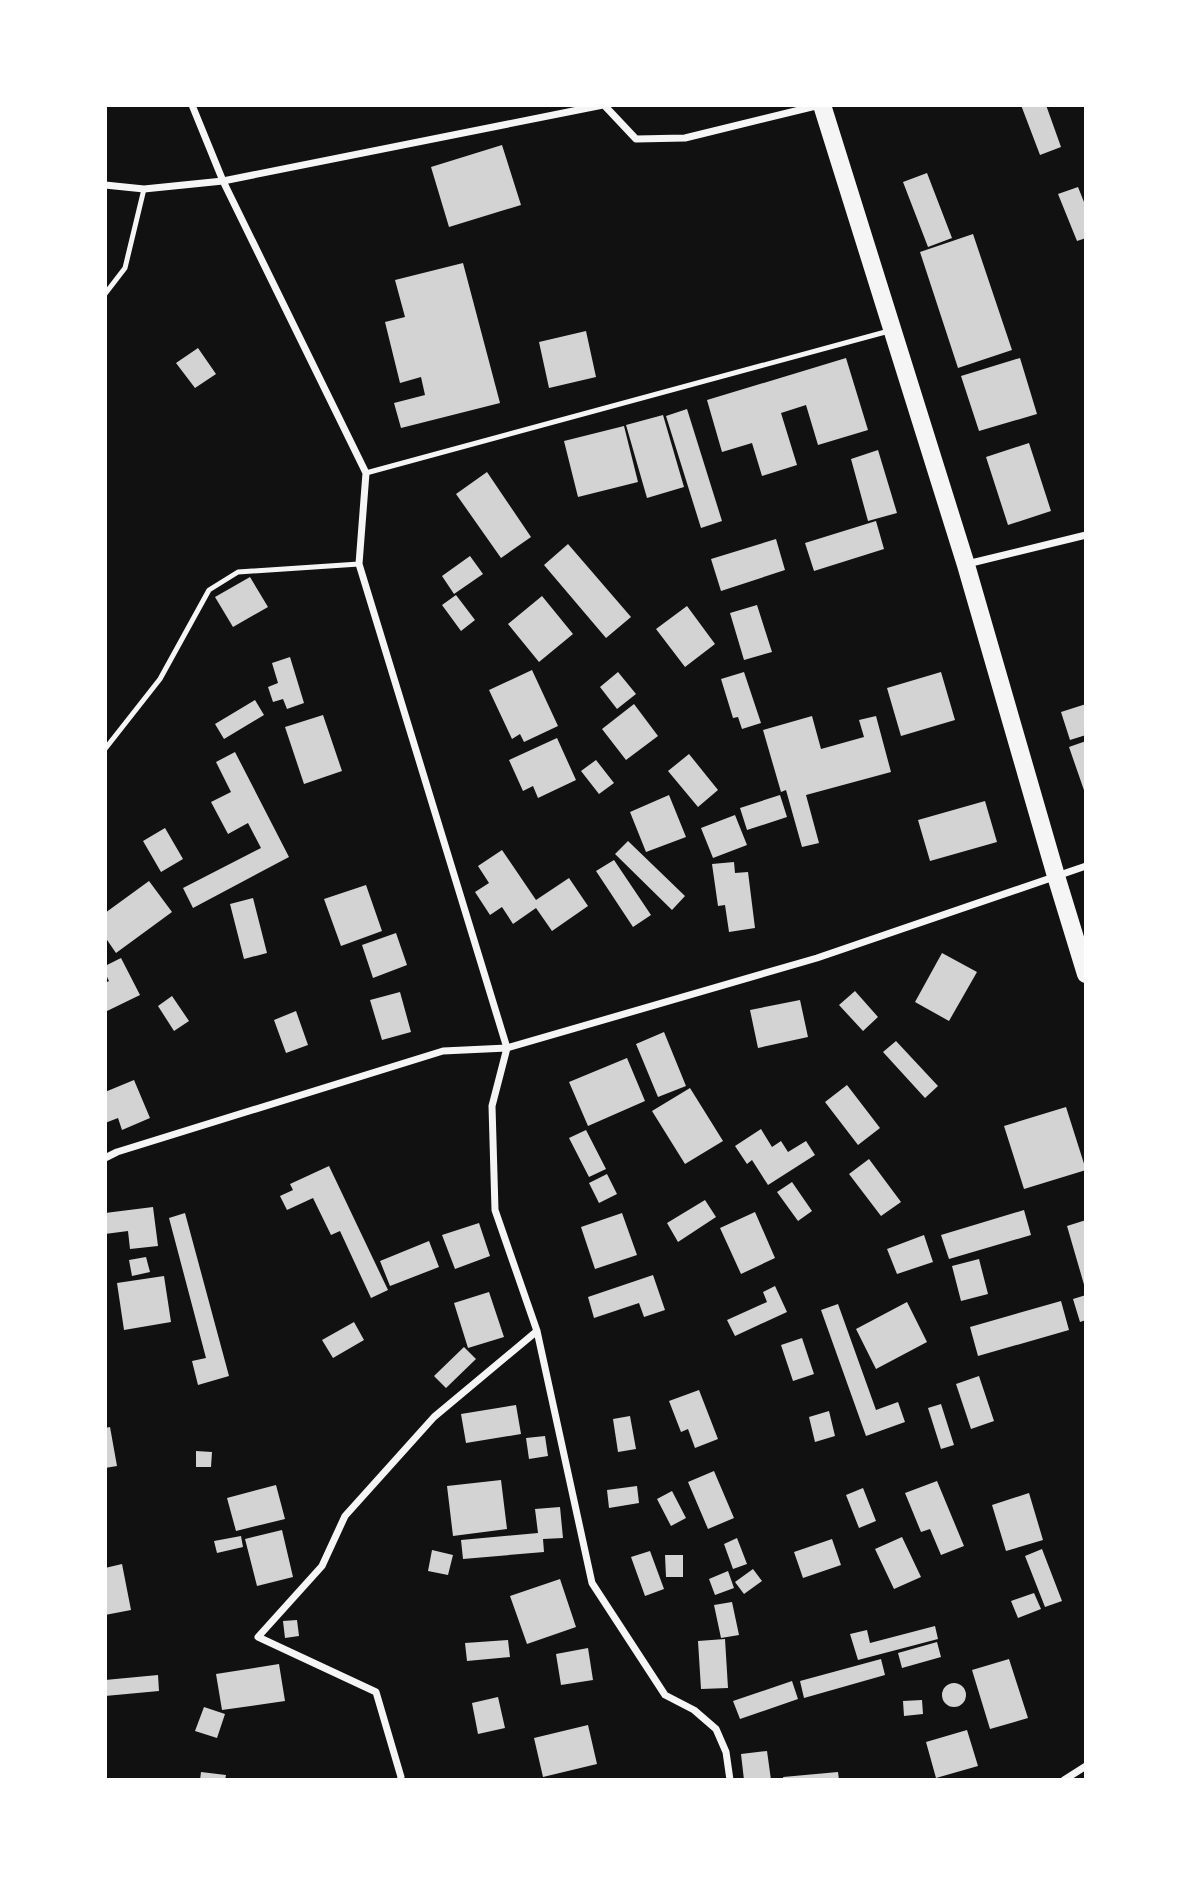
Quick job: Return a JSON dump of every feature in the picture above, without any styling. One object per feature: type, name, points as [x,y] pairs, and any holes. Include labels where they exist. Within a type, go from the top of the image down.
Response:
[{"type":"main road","points":[[821,105],[966,565],[1086,974]]},
{"type":"street","points":[[192,105],[223,181],[366,473],[359,564],[507,1048],[492,1106],[495,1210],[537,1331],[592,1583],[665,1695],[694,1710],[716,1729],[726,1752],[730,1780]]},
{"type":"street","points":[[105,185],[144,189],[223,181],[603,105],[636,139],[685,138],[821,105]]},
{"type":"street","points":[[966,565],[1086,535]]},
{"type":"street","points":[[105,1158],[443,1051],[507,1048],[817,958],[1086,866]]},
{"type":"street","points":[[400,1780],[376,1692],[258,1637],[322,1566],[345,1516],[425,1427],[537,1331]]},
{"type":"street","points":[[1064,1780],[1086,1766]]},
{"type":"lane","points":[[105,294],[125,268],[144,189]]},
{"type":"lane","points":[[366,473],[892,330]]},
{"type":"lane","points":[[105,749],[160,679],[209,590],[238,572],[359,564]]},
{"type":"building","points":[[1021,105],[1046,105],[1061,147],[1040,155]]},
{"type":"building","points":[[502,145],[521,205],[449,227],[431,167]]},
{"type":"building","points":[[927,173],[952,238],[928,247],[903,182]]},
{"type":"building","points":[[1078,187],[1086,207],[1086,238],[1077,241],[1058,194]]},
{"type":"building","points":[[973,234],[1012,350],[958,368],[920,252]]},
{"type":"building","points":[[463,263],[500,403],[401,428],[394,403],[425,395],[421,377],[400,383],[385,322],[405,317],[395,280]]},
{"type":"building","points":[[586,331],[596,377],[549,388],[539,342]]},
{"type":"building","points":[[198,348],[216,374],[195,388],[176,363]]},
{"type":"building","points":[[846,358],[868,430],[818,445],[806,405],[781,413],[797,465],[762,476],[752,443],[722,452],[707,400]]},
{"type":"building","points":[[1020,358],[1037,414],[979,431],[961,376]]},
{"type":"building","points":[[687,409],[722,521],[701,528],[666,416]]},
{"type":"building","points":[[663,415],[684,487],[647,498],[626,425]]},
{"type":"building","points":[[624,426],[638,482],[578,497],[564,441]]},
{"type":"building","points":[[1029,443],[1051,511],[1008,525],[986,457]]},
{"type":"building","points":[[878,450],[897,513],[868,521],[851,459]]},
{"type":"building","points":[[487,472],[531,537],[501,558],[456,494]]},
{"type":"building","points":[[876,521],[884,549],[814,571],[805,543]]},
{"type":"building","points":[[776,539],[785,570],[721,591],[711,559]]},
{"type":"building","points":[[568,544],[631,617],[606,638],[544,565]]},
{"type":"building","points":[[470,556],[483,574],[454,594],[442,576]]},
{"type":"building","points":[[250,577],[268,607],[233,627],[215,597]]},
{"type":"building","points":[[456,595],[475,620],[461,631],[442,605]]},
{"type":"building","points":[[542,596],[573,634],[539,662],[508,624]]},
{"type":"building","points":[[757,605],[772,652],[744,660],[730,613]]},
{"type":"building","points":[[687,606],[715,644],[685,667],[656,629]]},
{"type":"building","points":[[290,657],[304,703],[287,709],[283,699],[273,702],[268,687],[278,683],[272,663]]},
{"type":"building","points":[[532,670],[558,726],[524,742],[520,734],[512,739],[489,690]]},
{"type":"building","points":[[618,672],[636,694],[617,709],[600,687]]},
{"type":"building","points":[[744,672],[761,723],[742,729],[738,717],[733,718],[721,679]]},
{"type":"building","points":[[941,672],[955,720],[901,736],[887,688]]},
{"type":"building","points":[[255,700],[264,715],[224,739],[215,724]]},
{"type":"building","points":[[634,704],[658,736],[626,760],[602,729]]},
{"type":"building","points":[[1086,704],[1086,735],[1070,740],[1061,712]]},
{"type":"building","points":[[323,715],[342,771],[304,784],[285,727]]},
{"type":"building","points":[[812,716],[821,749],[864,737],[859,720],[876,716],[891,772],[806,795],[819,843],[802,847],[786,790],[781,792],[763,730]]},
{"type":"building","points":[[557,738],[576,780],[538,798],[533,786],[523,791],[509,760]]},
{"type":"building","points":[[1086,741],[1086,796],[1069,747]]},
{"type":"building","points":[[235,752],[289,857],[193,908],[183,888],[261,848],[248,823],[228,834],[211,802],[231,792],[216,762]]},
{"type":"building","points":[[689,754],[718,790],[698,807],[668,771]]},
{"type":"building","points":[[596,760],[614,783],[599,794],[581,771]]},
{"type":"building","points":[[669,795],[686,837],[646,852],[630,812]]},
{"type":"building","points":[[780,795],[787,817],[747,830],[740,808]]},
{"type":"building","points":[[985,801],[997,842],[930,861],[918,820]]},
{"type":"building","points":[[735,815],[747,845],[713,858],[701,828]]},
{"type":"building","points":[[165,828],[183,859],[161,872],[143,841]]},
{"type":"building","points":[[628,841],[685,896],[672,910],[615,854]]},
{"type":"building","points":[[502,850],[536,900],[569,878],[588,906],[552,931],[536,908],[513,924],[502,907],[490,915],[475,892],[489,883],[478,866]]},
{"type":"building","points":[[614,860],[651,915],[633,927],[596,871]]},
{"type":"building","points":[[734,862],[735,873],[748,872],[755,928],[729,932],[725,905],[718,906],[712,864]]},
{"type":"building","points":[[149,881],[172,912],[116,953],[105,937],[105,913]]},
{"type":"building","points":[[366,885],[382,931],[341,946],[324,899]]},
{"type":"building","points":[[253,898],[267,953],[244,959],[230,904]]},
{"type":"building","points":[[396,933],[407,965],[373,978],[362,945]]},
{"type":"building","points":[[942,953],[977,972],[949,1021],[915,1002]]},
{"type":"building","points":[[121,958],[140,995],[105,1012],[105,983],[109,981],[105,966]]},
{"type":"building","points":[[855,991],[878,1017],[863,1031],[839,1005]]},
{"type":"building","points":[[400,992],[411,1032],[382,1040],[370,1000]]},
{"type":"building","points":[[172,996],[189,1021],[174,1031],[158,1006]]},
{"type":"building","points":[[800,1000],[808,1037],[758,1048],[750,1010]]},
{"type":"building","points":[[296,1011],[308,1045],[286,1053],[274,1020]]},
{"type":"building","points":[[664,1032],[686,1086],[658,1097],[636,1044]]},
{"type":"building","points":[[896,1041],[938,1086],[925,1098],[883,1052]]},
{"type":"building","points":[[627,1058],[645,1101],[588,1126],[569,1082]]},
{"type":"building","points":[[134,1080],[150,1118],[122,1130],[118,1118],[105,1123],[105,1092]]},
{"type":"building","points":[[847,1085],[880,1128],[858,1145],[825,1102]]},
{"type":"building","points":[[690,1088],[723,1141],[685,1164],[652,1111]]},
{"type":"building","points":[[1066,1107],[1086,1170],[1024,1189],[1004,1126]]},
{"type":"building","points":[[761,1129],[772,1147],[781,1141],[788,1152],[806,1141],[815,1155],[768,1185],[752,1160],[747,1164],[735,1146]]},
{"type":"building","points":[[586,1130],[606,1169],[589,1177],[569,1138]]},
{"type":"building","points":[[869,1159],[901,1202],[881,1216],[849,1174]]},
{"type":"building","points":[[329,1166],[388,1290],[371,1298],[340,1231],[331,1235],[313,1198],[287,1210],[280,1196],[293,1190],[290,1184]]},
{"type":"building","points":[[607,1174],[617,1194],[599,1203],[589,1183]]},
{"type":"building","points":[[792,1182],[812,1211],[798,1221],[777,1192]]},
{"type":"building","points":[[705,1200],[716,1217],[678,1242],[667,1223]]},
{"type":"building","points":[[153,1207],[158,1246],[130,1249],[128,1231],[105,1234],[105,1213]]},
{"type":"building","points":[[1024,1210],[1031,1235],[949,1259],[941,1235]]},
{"type":"building","points":[[755,1212],[775,1258],[741,1274],[720,1228]]},
{"type":"building","points":[[185,1213],[229,1376],[198,1385],[192,1361],[206,1358],[169,1218]]},
{"type":"building","points":[[622,1213],[637,1255],[595,1269],[581,1227]]},
{"type":"building","points":[[1086,1220],[1086,1288],[1085,1288],[1067,1226]]},
{"type":"building","points":[[479,1223],[490,1256],[455,1269],[442,1235]]},
{"type":"building","points":[[924,1235],[933,1262],[897,1274],[887,1249]]},
{"type":"building","points":[[429,1241],[439,1267],[390,1286],[380,1261]]},
{"type":"building","points":[[146,1257],[150,1272],[132,1276],[129,1260]]},
{"type":"building","points":[[979,1259],[988,1294],[961,1301],[952,1266]]},
{"type":"building","points":[[653,1275],[665,1310],[644,1317],[639,1303],[594,1318],[588,1297]]},
{"type":"building","points":[[164,1276],[171,1322],[124,1330],[117,1283]]},
{"type":"building","points":[[775,1286],[787,1312],[735,1336],[727,1320],[767,1302],[763,1292]]},
{"type":"building","points":[[489,1292],[504,1337],[468,1348],[454,1303]]},
{"type":"building","points":[[1086,1295],[1086,1320],[1080,1322],[1073,1299]]},
{"type":"building","points":[[1061,1301],[1069,1330],[978,1356],[970,1327]]},
{"type":"building","points":[[907,1302],[927,1342],[876,1369],[856,1329]]},
{"type":"building","points":[[838,1304],[876,1410],[898,1402],[905,1422],[866,1436],[821,1310]]},
{"type":"building","points":[[354,1322],[364,1340],[333,1358],[322,1340]]},
{"type":"building","points":[[802,1338],[814,1374],[793,1381],[781,1345]]},
{"type":"building","points":[[464,1347],[476,1359],[446,1388],[434,1376]]},
{"type":"building","points":[[979,1376],[994,1421],[971,1429],[956,1384]]},
{"type":"building","points":[[699,1390],[718,1439],[695,1448],[688,1429],[681,1432],[669,1401]]},
{"type":"building","points":[[941,1404],[954,1445],[941,1449],[928,1408]]},
{"type":"building","points":[[516,1405],[521,1434],[466,1443],[461,1414]]},
{"type":"building","points":[[829,1411],[835,1436],[815,1442],[809,1417]]},
{"type":"building","points":[[630,1416],[636,1449],[618,1452],[613,1419]]},
{"type":"building","points":[[110,1427],[117,1466],[105,1468],[105,1428]]},
{"type":"building","points":[[545,1436],[548,1456],[529,1459],[526,1438]]},
{"type":"building","points":[[196,1451],[212,1452],[211,1467],[196,1467]]},
{"type":"building","points":[[714,1471],[734,1518],[708,1529],[688,1482]]},
{"type":"building","points":[[501,1480],[507,1529],[453,1536],[447,1486]]},
{"type":"building","points":[[937,1481],[964,1546],[941,1555],[930,1529],[921,1532],[905,1493]]},
{"type":"building","points":[[276,1485],[285,1519],[236,1531],[227,1498]]},
{"type":"building","points":[[637,1486],[639,1503],[609,1508],[607,1490]]},
{"type":"building","points":[[863,1488],[876,1521],[859,1528],[846,1495]]},
{"type":"building","points":[[672,1491],[686,1518],[671,1526],[657,1499]]},
{"type":"building","points":[[1029,1493],[1043,1540],[1006,1551],[992,1505]]},
{"type":"building","points":[[560,1507],[563,1538],[543,1539],[544,1552],[463,1559],[461,1540],[538,1533],[535,1509]]},
{"type":"building","points":[[282,1530],[293,1577],[257,1586],[245,1539]]},
{"type":"building","points":[[241,1536],[243,1547],[217,1553],[214,1541]]},
{"type":"building","points":[[902,1537],[921,1577],[894,1589],[875,1549]]},
{"type":"building","points":[[737,1538],[747,1564],[733,1569],[724,1544]]},
{"type":"building","points":[[832,1539],[841,1565],[803,1578],[794,1552]]},
{"type":"building","points":[[1042,1549],[1062,1601],[1045,1607],[1025,1556]]},
{"type":"building","points":[[432,1550],[453,1555],[448,1575],[428,1571]]},
{"type":"building","points":[[650,1551],[664,1589],[645,1596],[631,1557]]},
{"type":"building","points":[[665,1555],[683,1555],[683,1577],[666,1577]]},
{"type":"building","points":[[122,1564],[131,1610],[105,1615],[105,1568]]},
{"type":"building","points":[[753,1569],[762,1581],[744,1594],[735,1582]]},
{"type":"building","points":[[728,1571],[734,1588],[715,1595],[709,1579]]},
{"type":"building","points":[[560,1579],[576,1627],[527,1644],[510,1596]]},
{"type":"building","points":[[1034,1593],[1041,1609],[1018,1618],[1011,1601]]},
{"type":"building","points":[[732,1602],[739,1635],[721,1638],[714,1605]]},
{"type":"building","points":[[297,1620],[299,1636],[285,1638],[283,1621]]},
{"type":"building","points":[[935,1626],[938,1639],[858,1660],[850,1634],[867,1630],[870,1643]]},
{"type":"building","points":[[725,1639],[728,1688],[701,1689],[698,1641]]},
{"type":"building","points":[[508,1640],[510,1657],[467,1661],[465,1643]]},
{"type":"building","points":[[937,1642],[941,1657],[902,1668],[898,1653]]},
{"type":"building","points":[[588,1648],[593,1680],[561,1685],[556,1654]]},
{"type":"building","points":[[881,1659],[885,1675],[804,1698],[800,1681]]},
{"type":"building","points":[[1009,1659],[1028,1718],[990,1729],[972,1670]]},
{"type":"building","points":[[279,1664],[285,1701],[222,1710],[216,1674]]},
{"type":"building","points":[[158,1675],[159,1691],[105,1696],[105,1680]]},
{"type":"building","points":[[792,1681],[798,1699],[740,1719],[733,1701]]},
{"type":"building","points":[[954,1683],[962,1687],[966,1695],[962,1703],[954,1707],[946,1703],[942,1695],[946,1687]]},
{"type":"building","points":[[498,1697],[505,1728],[478,1734],[472,1703]]},
{"type":"building","points":[[922,1700],[923,1714],[904,1716],[903,1701]]},
{"type":"building","points":[[204,1707],[225,1714],[217,1738],[195,1731]]},
{"type":"building","points":[[588,1725],[597,1764],[543,1777],[534,1738]]},
{"type":"building","points":[[967,1730],[978,1766],[936,1778],[926,1742]]},
{"type":"building","points":[[767,1751],[771,1780],[744,1780],[741,1754]]},
{"type":"building","points":[[201,1772],[226,1775],[225,1780],[200,1780]]},
{"type":"building","points":[[838,1772],[839,1780],[784,1780],[783,1777]]}]
